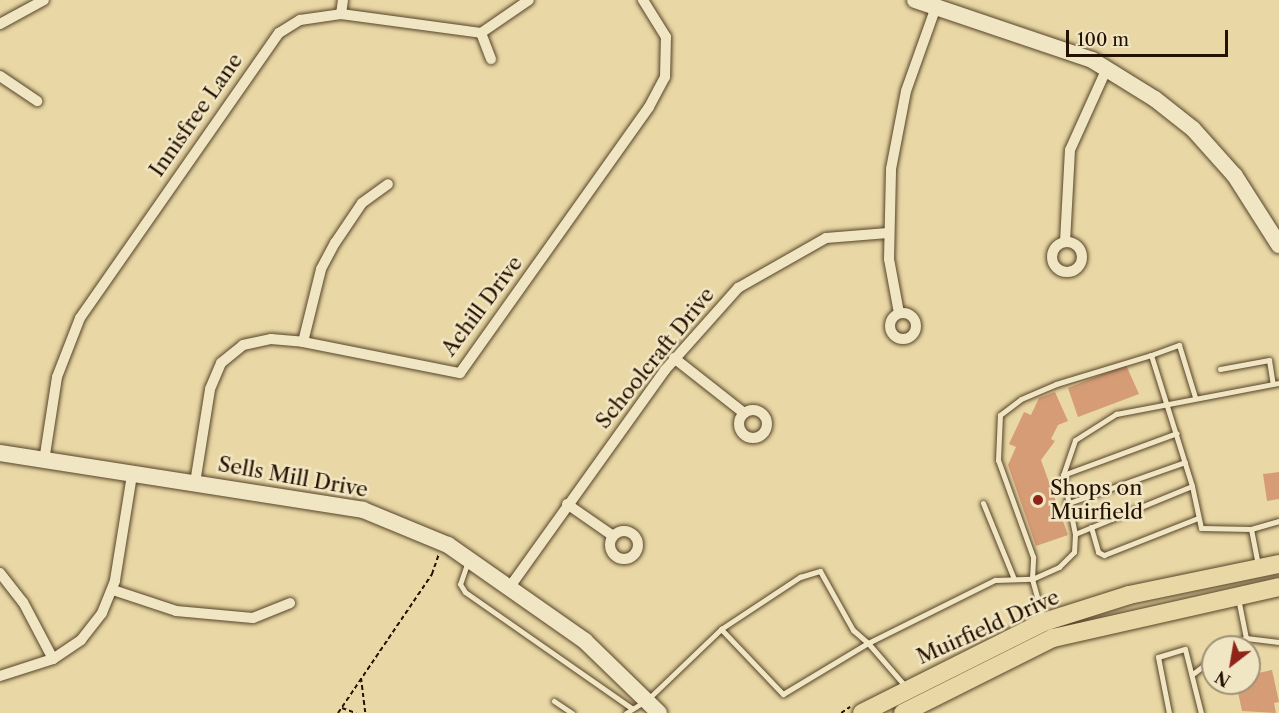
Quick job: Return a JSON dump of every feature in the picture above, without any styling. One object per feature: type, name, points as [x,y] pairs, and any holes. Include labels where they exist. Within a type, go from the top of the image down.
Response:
[{"type":"main road","name":"Muirfield Drive","points":[[862,713],[1044,622],[1129,595],[1279,564]]},
{"type":"main road","name":"Muirfield Drive","points":[[903,713],[1052,639],[1279,587]]},
{"type":"street","points":[[0,24],[44,0]]},
{"type":"street","points":[[341,14],[343,0]]},
{"type":"street","points":[[490,59],[481,33],[529,0]]},
{"type":"street","name":"Achill Drive","points":[[195,483],[210,389],[221,363],[243,345],[271,339],[303,342],[460,373],[649,107],[664,77],[666,37],[643,0]]},
{"type":"street","points":[[915,0],[937,4],[1107,68],[1198,134],[1235,176],[1279,245]]},
{"type":"street","points":[[899,313],[891,284],[888,234],[891,169],[906,90],[937,4]]},
{"type":"street","name":"Innisfree Lane","points":[[44,460],[57,377],[80,318],[267,47],[300,20],[341,14],[481,33]]},
{"type":"street","points":[[1065,242],[1070,150],[1107,68]]},
{"type":"street","points":[[0,76],[37,101]]},
{"type":"street","points":[[303,342],[321,269],[335,243],[362,203],[388,184]]},
{"type":"street","name":"Schoolcraft Drive","points":[[509,588],[567,504],[674,358],[738,288],[826,238],[888,234]]},
{"type":"street","points":[[674,358],[744,413]]},
{"type":"street","name":"Sells Mill Drive","points":[[0,453],[363,510],[444,543],[469,560],[585,641],[659,713]]},
{"type":"street","points":[[0,675],[53,659],[81,640],[113,590],[132,475]]},
{"type":"street","points":[[567,504],[613,536]]},
{"type":"street","points":[[0,573],[23,602],[53,659]]},
{"type":"street","points":[[113,590],[176,611],[253,618],[290,603]]},
{"type":"lane","points":[[1052,639],[1044,622],[1032,579],[1033,557],[998,460],[1000,415],[1021,399],[1056,384],[1179,345],[1195,397]]},
{"type":"lane","points":[[1151,355],[1169,402],[1201,528],[1251,529],[1279,521]]},
{"type":"lane","points":[[721,629],[735,639],[783,694],[868,643],[995,580],[1032,579],[1059,567],[1074,552],[1075,534],[1066,504],[1063,475],[1076,440],[1116,414],[1276,383],[1269,360],[1220,369]]},
{"type":"lane","points":[[1063,475],[1177,434]]},
{"type":"lane","points":[[1066,504],[1185,462]]},
{"type":"lane","points":[[1075,534],[1192,486]]},
{"type":"lane","points":[[983,503],[1014,579]]},
{"type":"lane","points":[[1090,527],[1098,552],[1104,555],[1198,518]]},
{"type":"lane","points":[[1251,529],[1258,568]]},
{"type":"lane","points":[[469,560],[460,584],[465,592],[631,708]]},
{"type":"lane","points":[[626,713],[647,700],[721,629],[800,577],[819,571],[854,630],[907,689]]},
{"type":"lane","points":[[1237,596],[1245,635]]},
{"type":"lane","points":[[1261,640],[1279,642]]},
{"type":"lane","points":[[1169,713],[1158,657],[1185,650],[1194,673],[1201,713]]},
{"type":"lane","points":[[1194,673],[1201,667]]},
{"type":"lane","points":[[554,701],[572,713]]},
{"type":"path","points":[[338,713],[432,574],[444,543]]},
{"type":"path","points":[[361,677],[365,713]]},
{"type":"path","points":[[342,708],[356,713]]},
{"type":"building","name":"Shops on Muirfield","points":[[1126,365],[1139,394],[1078,417],[1068,388]]},
{"type":"building","name":"Shops on Muirfield","points":[[1055,392],[1068,421],[1058,425],[1051,439],[1055,441],[1041,460],[1068,535],[1036,546],[1008,465],[1016,447],[1009,444],[1024,412],[1031,415],[1039,398]]},
{"type":"building","points":[[1279,472],[1279,499],[1267,501],[1263,474]]},
{"type":"building","points":[[1272,670],[1279,702],[1274,703],[1276,713],[1242,711],[1239,695],[1261,695],[1261,672]]},
{"type":"place","name":"Shops on Muirfield","points":[[1038,500]]}]
